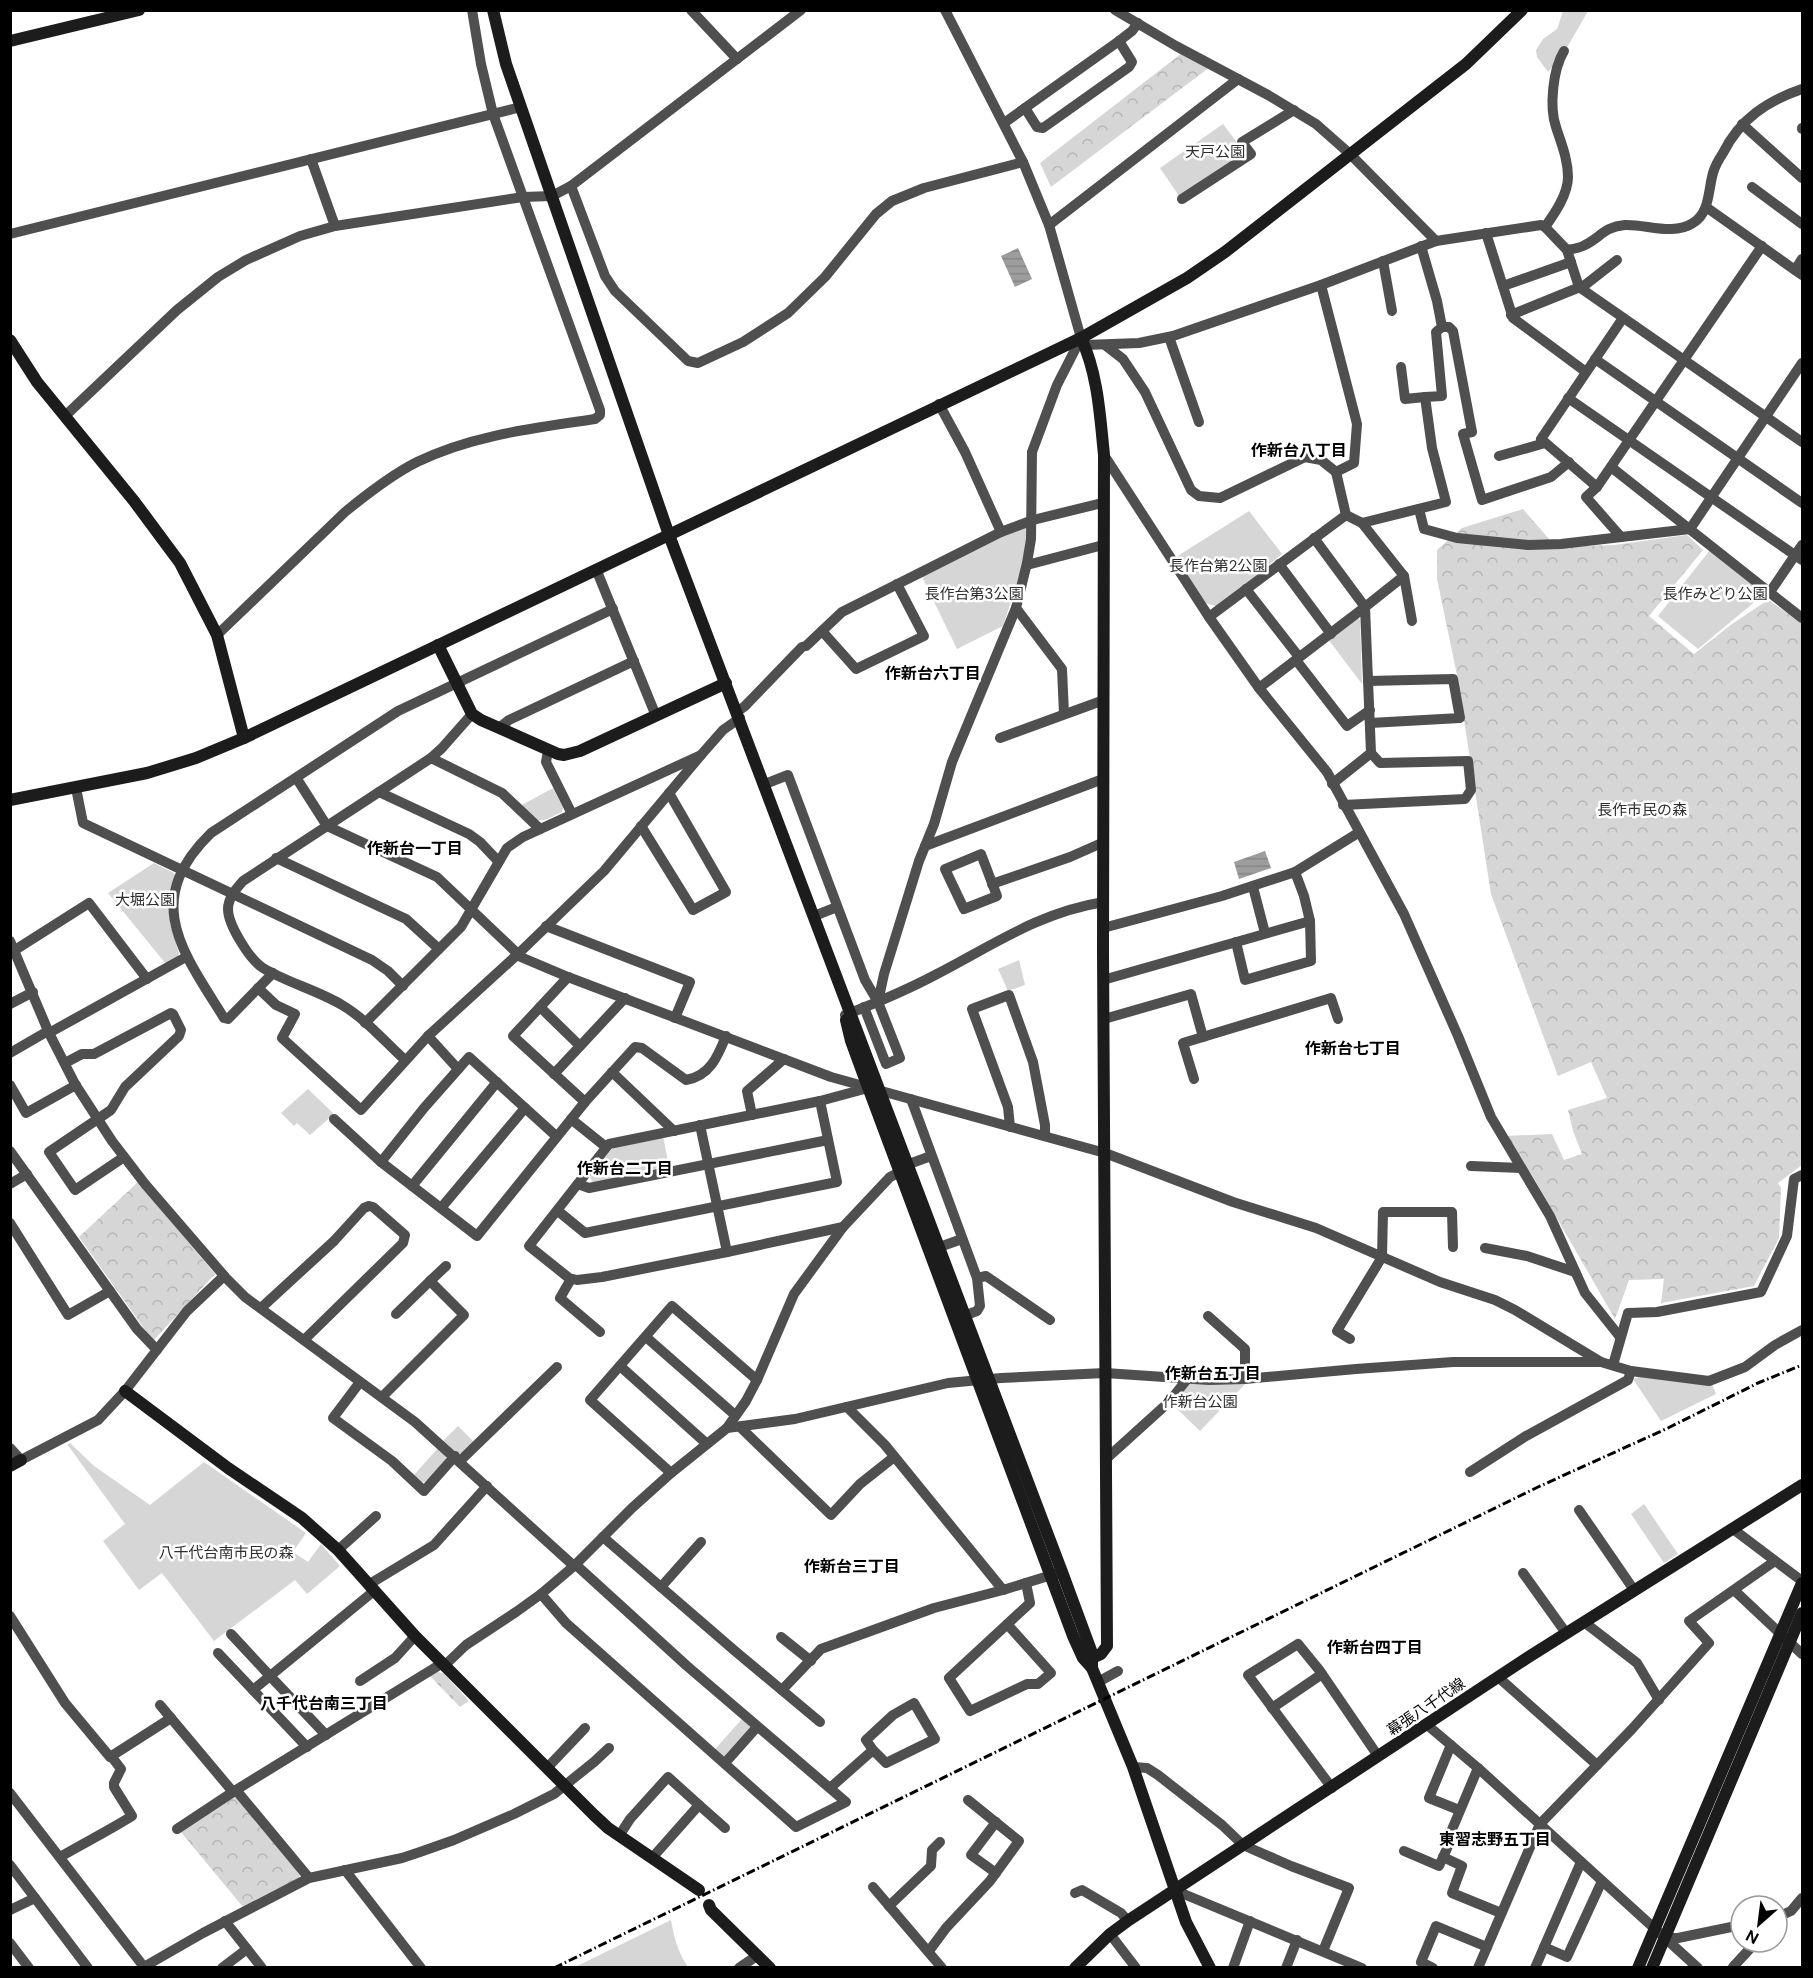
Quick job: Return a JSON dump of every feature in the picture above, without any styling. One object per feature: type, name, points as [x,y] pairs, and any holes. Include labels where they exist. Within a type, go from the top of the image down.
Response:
[{"type":"street","points":[[10,41],[139,10]]},
{"type":"street","points":[[216,635],[345,512],[366,495],[416,462],[498,435],[595,419],[600,415],[493,114],[481,64],[472,10]]},
{"type":"street","points":[[493,10],[500,42],[521,107],[669,535],[838,982],[847,1014],[851,1041],[868,1088],[904,1168],[1057,1574],[1092,1653],[1092,1663],[1098,1682],[1133,1767],[1186,1922],[1210,1968]]},
{"type":"street","points":[[691,10],[737,59]]},
{"type":"street","points":[[64,416],[177,310],[218,277],[246,260],[300,236],[335,226],[523,197],[552,196],[572,186],[801,10]]},
{"type":"street","points":[[945,10],[1023,162],[1048,225],[1083,342],[1099,407],[1104,455],[1102,503],[1103,928],[1107,1646],[1092,1663]]},
{"type":"street","points":[[1115,10],[1317,124],[1436,241]]},
{"type":"street","points":[[10,800],[147,773],[196,758],[244,738],[939,404],[1083,342],[1225,252],[1466,64],[1522,10]]},
{"type":"street","points":[[1004,123],[1132,31],[1138,23]]},
{"type":"street","points":[[1025,108],[1037,127],[1043,128],[1129,67],[1132,62],[1131,58],[1119,40]]},
{"type":"street","points":[[1545,227],[1557,210],[1568,178],[1562,143],[1552,113],[1556,66],[1564,51]]},
{"type":"street","points":[[1048,225],[1238,79]]},
{"type":"street","points":[[1567,250],[1585,245],[1602,232],[1615,227],[1627,225],[1670,229],[1693,223],[1706,207],[1713,172],[1728,142],[1742,124],[1768,104],[1803,89]]},
{"type":"street","points":[[10,234],[521,107]]},
{"type":"street","points":[[1182,199],[1251,154],[1242,142],[1294,110]]},
{"type":"street","points":[[1742,124],[1803,178]]},
{"type":"street","points":[[311,159],[335,226]]},
{"type":"street","points":[[572,186],[605,276],[615,291],[688,361],[693,363],[743,342],[788,313],[825,277],[876,214],[892,201],[924,188],[1023,162]]},
{"type":"street","points":[[1752,187],[1803,224]]},
{"type":"street","points":[[1706,207],[1799,272],[1803,259]]},
{"type":"street","points":[[1083,342],[1105,345],[1139,343],[1169,337],[1321,285],[1436,241],[1536,225],[1545,227],[1567,250],[1579,287],[1803,442]]},
{"type":"street","points":[[1486,233],[1511,315],[1586,372]]},
{"type":"street","points":[[1421,246],[1442,327]]},
{"type":"street","points":[[1621,537],[1587,497],[1611,467],[1762,246]]},
{"type":"street","points":[[1511,315],[1585,285],[1617,260]]},
{"type":"street","points":[[1383,261],[1392,311]]},
{"type":"street","points":[[1503,286],[1571,262]]},
{"type":"street","points":[[1321,285],[1357,424],[1354,463],[1336,472]]},
{"type":"street","points":[[1597,487],[1541,439],[1623,318]]},
{"type":"street","points":[[1401,367],[1405,399],[1443,396],[1436,333],[1442,327],[1449,327],[1453,331],[1472,432],[1463,434],[1482,500],[1551,477],[1569,462]]},
{"type":"street","points":[[1169,337],[1199,422]]},
{"type":"street","points":[[10,340],[37,382],[165,540],[194,587],[216,635],[244,738]]},
{"type":"street","points":[[878,1002],[884,974],[952,762],[1016,608],[1027,565],[1033,520],[1032,452],[1056,385],[1083,342]]},
{"type":"street","points":[[1105,345],[1123,359],[1144,392],[1191,490],[1199,496],[1220,498],[1305,457],[1322,460],[1336,472],[1346,515]]},
{"type":"street","points":[[1595,359],[1803,503]]},
{"type":"street","points":[[1690,529],[1803,363]]},
{"type":"street","points":[[1362,523],[1446,502],[1432,448],[1425,397]]},
{"type":"street","points":[[1568,398],[1799,558]]},
{"type":"street","points":[[939,404],[1001,532]]},
{"type":"street","points":[[1499,456],[1545,443]]},
{"type":"street","points":[[1104,455],[1258,688],[1327,772],[1358,833],[1404,914],[1491,1117],[1550,1216],[1585,1293],[1620,1337]]},
{"type":"street","points":[[1611,467],[1803,618]]},
{"type":"street","points":[[258,988],[276,1005],[295,1014],[282,1038],[361,1110],[428,1036],[604,871],[745,706],[802,647],[822,632],[842,612],[1001,532],[1033,520],[1102,503]]},
{"type":"street","points":[[1419,509],[1424,530],[1457,538],[1528,545],[1561,544],[1690,529]]},
{"type":"street","points":[[1346,515],[1362,523],[1404,576],[1412,621]]},
{"type":"street","points":[[1209,617],[1346,515]]},
{"type":"street","points":[[1314,538],[1365,607],[1371,753],[1380,763],[1468,761],[1471,790],[1465,800],[1343,805]]},
{"type":"street","points":[[1027,565],[1103,545]]},
{"type":"street","points":[[1770,592],[1799,558],[1803,545]]},
{"type":"street","points":[[1280,564],[1330,634]]},
{"type":"street","points":[[596,569],[656,716]]},
{"type":"street","points":[[1258,688],[1404,576]]},
{"type":"street","points":[[822,632],[856,669],[924,636],[897,584]]},
{"type":"street","points":[[1246,589],[1347,726],[1370,710]]},
{"type":"street","points":[[1016,608],[1062,669],[1064,714]]},
{"type":"street","points":[[273,973],[228,1019],[224,1018],[186,957],[175,930],[174,905],[182,871],[198,846],[211,833],[399,711],[613,609]]},
{"type":"street","points":[[438,645],[472,714],[548,750],[564,754],[580,751],[726,682]]},
{"type":"street","points":[[499,728],[509,720],[634,661]]},
{"type":"street","points":[[1368,681],[1453,679],[1460,718],[1370,723]]},
{"type":"street","points":[[1000,738],[1104,700]]},
{"type":"street","points":[[405,1060],[353,1012],[332,999],[256,963],[232,926],[228,909],[232,895],[243,881],[431,758],[472,714]]},
{"type":"street","points":[[548,750],[546,762],[572,814]]},
{"type":"street","points":[[1332,784],[1371,753]]},
{"type":"street","points":[[364,1023],[461,927],[498,861],[515,841],[701,755]]},
{"type":"street","points":[[431,758],[502,793],[540,829]]},
{"type":"street","points":[[765,784],[788,776],[865,980],[878,1002],[900,1058],[886,1064],[864,1007]]},
{"type":"street","points":[[297,779],[327,826],[437,877],[517,954],[567,977],[831,1077],[1105,1153],[1233,1202],[1316,1228],[1440,1282],[1495,1300],[1601,1362]]},
{"type":"street","points":[[925,846],[1103,779]]},
{"type":"street","points":[[76,788],[83,823],[372,960],[388,970],[403,986]]},
{"type":"street","points":[[379,792],[469,834],[498,861]]},
{"type":"street","points":[[642,826],[693,910],[726,892],[669,794]]},
{"type":"street","points":[[1103,928],[1252,887],[1295,872],[1358,833]]},
{"type":"street","points":[[992,884],[1070,857],[1104,842]]},
{"type":"street","points":[[981,854],[992,884],[997,896],[964,909],[945,869],[981,854]]},
{"type":"street","points":[[276,858],[405,919],[439,949]]},
{"type":"street","points":[[1236,942],[1245,980],[1311,961],[1310,921],[1295,872]]},
{"type":"street","points":[[1252,887],[1265,933]]},
{"type":"street","points":[[847,1014],[937,974],[1026,925],[1086,904],[1104,902]]},
{"type":"street","points":[[147,979],[89,903],[12,947],[64,1064],[98,1120],[145,1184],[224,1276],[245,1297],[415,1422],[628,1613],[745,1713],[757,1727],[846,1802],[796,1827],[566,1623],[541,1593]]},
{"type":"street","points":[[814,916],[837,907]]},
{"type":"street","points":[[1104,980],[1310,921]]},
{"type":"street","points":[[546,926],[690,982],[675,1018]]},
{"type":"street","points":[[10,1053],[186,957]]},
{"type":"street","points":[[567,977],[513,1036],[585,1102]]},
{"type":"street","points":[[10,1004],[33,992]]},
{"type":"street","points":[[1104,1019],[1191,994],[1203,1037]]},
{"type":"street","points":[[1010,1127],[1008,1107],[972,1010],[1009,995],[1033,1062],[1045,1136]]},
{"type":"street","points":[[554,1074],[625,998]]},
{"type":"street","points":[[1194,1079],[1183,1043],[1331,998],[1338,1019]]},
{"type":"street","points":[[540,1007],[580,1046]]},
{"type":"street","points":[[64,1064],[82,1054],[94,1054],[171,1013],[174,1014],[181,1030],[179,1036],[125,1086],[113,1108],[49,1152],[75,1190],[124,1157]]},
{"type":"street","points":[[847,1014],[881,1092],[904,1168]]},
{"type":"street","points":[[428,1036],[458,1069]]},
{"type":"street","points":[[334,1119],[381,1162],[477,1236],[556,1136],[634,1047],[642,1048],[686,1080],[696,1079],[716,1061],[726,1036]]},
{"type":"street","points":[[381,1162],[469,1057],[556,1136]]},
{"type":"street","points":[[752,1115],[747,1091],[784,1059]]},
{"type":"street","points":[[612,1072],[674,1131]]},
{"type":"street","points":[[412,1186],[497,1082]]},
{"type":"street","points":[[10,1085],[26,1113],[76,1085]]},
{"type":"street","points":[[843,1227],[602,1277],[577,1280],[571,1279],[529,1246],[609,1144],[820,1101],[868,1088]]},
{"type":"street","points":[[911,1099],[977,1278],[980,1306],[977,1311],[966,1315]]},
{"type":"street","points":[[558,1211],[585,1233],[837,1182],[820,1101]]},
{"type":"street","points":[[441,1208],[525,1108]]},
{"type":"street","points":[[571,1119],[606,1147]]},
{"type":"street","points":[[700,1125],[727,1252]]},
{"type":"street","points":[[578,1184],[589,1188],[828,1140]]},
{"type":"street","points":[[10,1151],[137,1329],[157,1350]]},
{"type":"street","points":[[177,1829],[234,1791],[442,1665],[466,1645],[516,1612],[575,1565],[671,1473],[727,1428],[746,1401],[757,1380],[794,1294],[843,1227],[890,1177],[931,1156]]},
{"type":"street","points":[[1471,1166],[1521,1168]]},
{"type":"street","points":[[10,1184],[27,1174]]},
{"type":"street","points":[[1613,1365],[1628,1313],[1657,1312],[1761,1292],[1787,1236],[1794,1179],[1803,1175]]},
{"type":"street","points":[[261,1308],[320,1254],[364,1208],[374,1207],[405,1235],[403,1243],[304,1340]]},
{"type":"street","points":[[1350,1339],[1337,1331],[1382,1257],[1383,1212],[1452,1212],[1454,1247]]},
{"type":"street","points":[[10,1223],[68,1315],[110,1291]]},
{"type":"street","points":[[935,1249],[962,1239]]},
{"type":"street","points":[[1485,1248],[1527,1256],[1575,1272]]},
{"type":"street","points":[[935,1249],[966,1315],[984,1380]]},
{"type":"street","points":[[396,1314],[446,1266]]},
{"type":"street","points":[[10,1448],[16,1463],[98,1420],[125,1391],[187,1311],[224,1276]]},
{"type":"street","points":[[977,1278],[986,1276],[1050,1320]]},
{"type":"street","points":[[571,1279],[560,1298],[600,1332]]},
{"type":"street","points":[[382,1397],[464,1315],[430,1281]]},
{"type":"street","points":[[671,1473],[590,1400],[672,1306],[757,1380]]},
{"type":"street","points":[[1208,1316],[1245,1349],[1245,1379]]},
{"type":"street","points":[[727,1428],[795,1419],[948,1383],[1105,1373],[1245,1379],[1307,1375],[1356,1368],[1453,1362],[1601,1362],[1631,1371],[1709,1381],[1745,1367],[1803,1330]]},
{"type":"street","points":[[646,1336],[735,1415]]},
{"type":"street","points":[[620,1366],[707,1444]]},
{"type":"street","points":[[360,1382],[333,1418],[392,1461],[424,1491],[557,1367]]},
{"type":"street","points":[[1470,1472],[1526,1436],[1628,1380],[1631,1371]]},
{"type":"street","points":[[1106,1459],[1169,1402],[1188,1378]]},
{"type":"street","points":[[125,1391],[228,1468],[302,1518],[338,1550],[442,1665],[608,1828],[699,1890]]},
{"type":"street","points":[[847,1407],[932,1501],[1003,1590]]},
{"type":"street","points":[[740,1427],[831,1515],[860,1484],[894,1457]]},
{"type":"street","name":"幕張八千代線","points":[[1075,1968],[1110,1934],[1174,1890],[1566,1633],[1803,1485]]},
{"type":"street","points":[[253,1690],[371,1588],[434,1545],[487,1486]]},
{"type":"street","points":[[1579,1510],[1634,1590]]},
{"type":"street","points":[[338,1550],[376,1516]]},
{"type":"street","points":[[1638,1968],[1659,1933],[1786,1638],[1803,1582],[1733,1529]]},
{"type":"street","points":[[603,1537],[820,1722]]},
{"type":"street","points":[[661,1587],[701,1542]]},
{"type":"street","points":[[1478,1968],[1540,1824],[1659,1700],[1709,1643],[1689,1622],[1775,1562]]},
{"type":"street","points":[[1523,1573],[1566,1633]]},
{"type":"street","points":[[782,1690],[822,1649],[934,1608],[1057,1574]]},
{"type":"street","points":[[1007,1624],[1051,1673],[1038,1684],[1027,1684],[970,1711],[949,1678],[1007,1624],[1030,1603],[1026,1583]]},
{"type":"street","points":[[1735,1591],[1803,1654]]},
{"type":"street","points":[[1786,1638],[1803,1613]]},
{"type":"street","points":[[10,1616],[65,1702],[121,1769],[114,1788],[132,1816],[99,1837],[92,1838],[60,1857]]},
{"type":"street","points":[[1584,1622],[1637,1663],[1659,1700]]},
{"type":"street","points":[[231,1634],[326,1735]]},
{"type":"street","points":[[360,1681],[395,1658],[414,1636]]},
{"type":"street","points":[[782,1637],[810,1661]]},
{"type":"street","points":[[1332,1788],[1248,1675],[1256,1669],[1298,1644],[1322,1674],[1378,1756]]},
{"type":"street","points":[[218,1653],[307,1747]]},
{"type":"street","points":[[1098,1682],[1118,1671]]},
{"type":"street","points":[[1272,1708],[1322,1674]]},
{"type":"street","points":[[1498,1677],[1597,1765]]},
{"type":"street","points":[[914,1702],[935,1739],[886,1764],[873,1750],[866,1740],[893,1715],[914,1702]]},
{"type":"street","points":[[160,1705],[309,1878]]},
{"type":"street","points":[[111,1756],[171,1718]]},
{"type":"street","points":[[1426,1724],[1478,1768],[1698,1968]]},
{"type":"street","points":[[725,1763],[757,1727]]},
{"type":"street","points":[[548,1768],[585,1728]]},
{"type":"street","points":[[1451,1745],[1429,1798],[1459,1810]]},
{"type":"street","points":[[10,1793],[143,1967],[309,1878],[402,1858],[454,1840],[514,1814],[555,1794],[609,1748]]},
{"type":"street","points":[[830,1788],[873,1750]]},
{"type":"street","points":[[1133,1767],[1147,1768],[1158,1775],[1222,1825],[1243,1845],[1349,1887],[1323,1951]]},
{"type":"street","points":[[1404,1851],[1439,1866],[1449,1844],[1448,1839],[1459,1810],[1478,1768]]},
{"type":"street","points":[[619,1836],[630,1819],[668,1777],[725,1828]]},
{"type":"street","points":[[929,1951],[946,1928],[996,1873],[1019,1841],[968,1800]]},
{"type":"street","points":[[652,1858],[699,1805]]},
{"type":"street","points":[[996,1822],[971,1855],[996,1873]]},
{"type":"street","points":[[889,1906],[931,1866],[932,1850],[940,1842]]},
{"type":"street","points":[[1443,1857],[1462,1866],[1452,1893],[1501,1913]]},
{"type":"street","points":[[1535,1968],[1581,1862]]},
{"type":"street","points":[[10,1865],[15,1878],[35,1898],[88,1968]]},
{"type":"street","points":[[345,1870],[421,1968]]},
{"type":"street","points":[[1544,1947],[1567,1957],[1602,1881]]},
{"type":"street","points":[[873,1887],[942,1968]]},
{"type":"street","points":[[1075,1893],[1082,1890],[1121,1912],[1128,1921]]},
{"type":"street","points":[[1174,1890],[1323,1951],[1340,1963],[1362,1968]]},
{"type":"street","points":[[10,1910],[35,1898]]},
{"type":"street","points":[[1789,1912],[1803,1898]]},
{"type":"street","points":[[709,1905],[711,1910],[770,1968]]},
{"type":"street","points":[[225,1921],[262,1968]]},
{"type":"street","points":[[1245,1968],[1233,1965],[1250,1921]]},
{"type":"street","points":[[1433,1968],[1421,1962],[1436,1926],[1486,1947]]},
{"type":"street","points":[[1659,1933],[1678,1938],[1729,1927]]},
{"type":"street","points":[[1652,1968],[1659,1933]]},
{"type":"street","points":[[1110,1934],[1136,1968]]},
{"type":"street","points":[[1286,1968],[1297,1940]]},
{"type":"street","points":[[10,1943],[29,1968]]},
{"type":"street","points":[[222,1968],[247,1949]]},
{"type":"street","points":[[1732,1966],[1744,1954]]},
{"type":"street","points":[[739,1968],[758,1955]]},
{"type":"green space","points":[[1563,11],[1588,11],[1565,51],[1548,72],[1537,57],[1536,50],[1543,39],[1557,29]]},
{"type":"green space","points":[[1182,53],[1210,67],[1051,187],[1040,163]]},
{"type":"green space","name":"天戸公園","points":[[1223,124],[1245,153],[1179,196],[1160,168]]},
{"type":"green space","name":"長作市民の森","points":[[1523,509],[1556,547],[1614,545],[1687,535],[1703,550],[1649,616],[1694,654],[1732,624],[1768,600],[1802,623],[1802,1165],[1778,1183],[1781,1188],[1779,1238],[1754,1286],[1661,1303],[1664,1279],[1629,1280],[1615,1319],[1532,1175],[1503,1136],[1552,1134],[1564,1160],[1582,1154],[1568,1110],[1607,1098],[1591,1062],[1558,1076],[1491,894],[1457,675],[1437,579],[1437,550],[1462,528]]},
{"type":"green space","name":"長作台第2公園","points":[[1249,511],[1282,554],[1219,607],[1205,603],[1176,557]]},
{"type":"green space","name":"長作台第3公園","points":[[1025,526],[1028,527],[1022,567],[1003,626],[957,649],[922,577]]},
{"type":"green space","name":"長作みどり公園","points":[[1710,550],[1764,594],[1698,649],[1658,616]]},
{"type":"green space","points":[[1357,617],[1360,620],[1362,684],[1328,639]]},
{"type":"green space","points":[[553,788],[563,808],[562,812],[548,819],[539,820],[520,806]]},
{"type":"green space","name":"大堀公園","points":[[154,863],[174,873],[175,876],[170,923],[179,953],[178,957],[166,964],[108,893]]},
{"type":"green space","points":[[1019,960],[1025,985],[1008,991],[998,969]]},
{"type":"green space","points":[[308,1089],[334,1114],[310,1135],[297,1123],[294,1126],[281,1113]]},
{"type":"green space","points":[[663,1136],[669,1167],[593,1183],[590,1177],[612,1149]]},
{"type":"green space","points":[[138,1182],[215,1274],[153,1341],[79,1237]]},
{"type":"green space","points":[[1639,1377],[1712,1384],[1716,1394],[1661,1421],[1633,1379]]},
{"type":"green space","name":"作新台公園","points":[[1189,1383],[1246,1383],[1200,1431],[1171,1403]]},
{"type":"green space","points":[[458,1426],[474,1442],[462,1453],[456,1454],[442,1442]]},
{"type":"green space","name":"八千代台南市民の森","points":[[70,1443],[94,1466],[150,1505],[204,1462],[306,1533],[293,1552],[308,1562],[321,1544],[340,1566],[307,1594],[295,1580],[214,1641],[162,1573],[139,1590],[103,1541],[125,1524],[67,1444]]},
{"type":"green space","points":[[438,1448],[446,1455],[446,1460],[426,1482],[422,1482],[414,1475]]},
{"type":"green space","points":[[1644,1504],[1678,1554],[1664,1563],[1631,1514]]},
{"type":"green space","points":[[438,1672],[443,1673],[469,1701],[460,1707],[430,1676]]},
{"type":"green space","points":[[742,1719],[751,1727],[726,1757],[723,1756],[715,1749]]},
{"type":"green space","points":[[233,1796],[300,1874],[299,1878],[243,1907],[180,1831]]},
{"type":"green space","points":[[671,1920],[677,1945],[688,1967],[575,1967]]},
{"type":"shaded area","points":[[1018,248],[1032,279],[1015,287],[1001,256]]},
{"type":"shaded area","points":[[1265,851],[1271,868],[1239,879],[1234,862]]},
{"type":"railway","points":[[554,1968],[1538,1487],[1668,1428],[1758,1383],[1802,1365]]},
{"type":"district","name":"作新台八丁目","points":[[1299,450]]},
{"type":"district","name":"作新台六丁目","points":[[933,673]]},
{"type":"district","name":"作新台一丁目","points":[[415,848]]},
{"type":"district","name":"作新台七丁目","points":[[1353,1048]]},
{"type":"district","name":"作新台二丁目","points":[[625,1168]]},
{"type":"district","name":"作新台五丁目","points":[[1213,1373]]},
{"type":"district","name":"作新台三丁目","points":[[852,1566]]},
{"type":"district","name":"作新台四丁目","points":[[1375,1647]]},
{"type":"district","name":"八千代台南三丁目","points":[[324,1703]]},
{"type":"district","name":"東習志野五丁目","points":[[1495,1839]]}]
